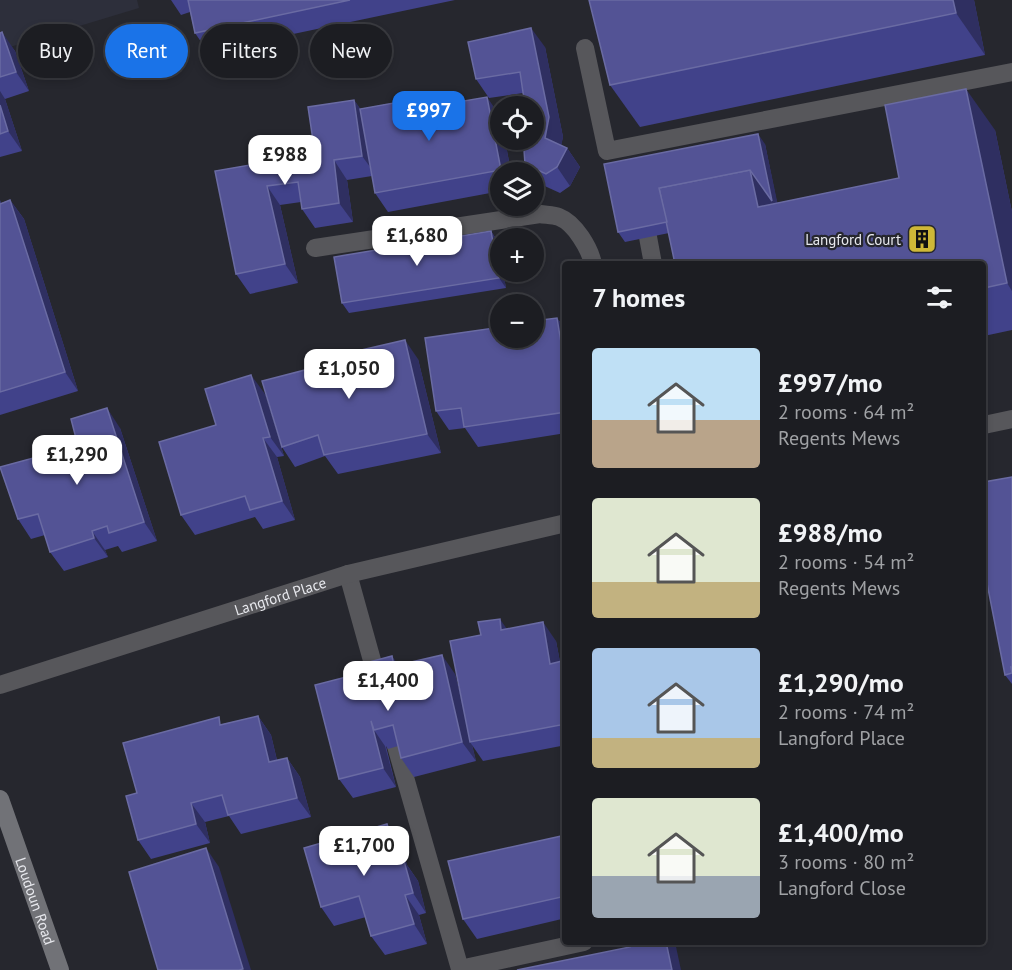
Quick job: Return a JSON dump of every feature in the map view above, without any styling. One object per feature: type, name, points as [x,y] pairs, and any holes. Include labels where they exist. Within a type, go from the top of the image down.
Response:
[{"type":"street","points":[[585,48],[607,151],[1012,72]]},
{"type":"street","points":[[315,248],[540,214],[561,217],[591,253],[592,261]]},
{"type":"street","points":[[648,237],[652,261]]},
{"type":"street","points":[[986,425],[1012,419]]},
{"type":"street","name":"Langford Place","points":[[0,685],[348,574],[562,524]]},
{"type":"street","points":[[348,574],[378,682]]},
{"type":"street","points":[[396,746],[460,969],[570,945]]},
{"type":"street","name":"Loudoun Road","points":[[0,799],[60,970]]},
{"type":"shaded area","points":[[0,0],[137,0],[139,8],[86,24],[18,24],[18,45],[0,50]]},
{"type":"building","points":[[188,0],[350,0],[237,24],[200,24],[200,32],[195,33]]},
{"type":"building","points":[[589,0],[953,0],[956,13],[610,85]]},
{"type":"building","points":[[531,28],[549,117],[545,138],[567,148],[557,167],[546,174],[544,173],[544,162],[525,162],[524,150],[544,150],[544,96],[524,96],[520,72],[476,79],[468,42]]},
{"type":"building","points":[[2,32],[16,72],[0,77],[0,33]]},
{"type":"building","points":[[966,89],[1007,283],[986,288],[986,261],[674,261],[659,188],[750,170],[758,207],[899,178],[885,105]]},
{"type":"building","points":[[427,97],[429,107],[487,97],[490,113],[490,150],[497,150],[499,162],[490,162],[490,172],[375,193],[360,109]]},
{"type":"building","points":[[354,100],[362,156],[334,160],[339,203],[302,209],[298,182],[267,186],[285,264],[236,274],[215,171],[315,154],[308,107]]},
{"type":"building","points":[[0,105],[8,131],[0,134]]},
{"type":"building","points":[[758,134],[772,201],[750,170],[659,188],[667,222],[618,232],[604,164]]},
{"type":"building","points":[[10,200],[65,372],[0,392],[0,204]]},
{"type":"building","points":[[490,231],[490,279],[342,303],[334,257]]},
{"type":"building","points":[[557,318],[562,349],[562,413],[464,427],[461,408],[436,411],[425,338],[490,329],[490,348],[544,348],[544,320]]},
{"type":"building","points":[[405,340],[427,434],[324,455],[318,435],[282,447],[262,381],[305,370],[310,382],[309,362]]},
{"type":"building","points":[[251,375],[270,437],[263,438],[282,501],[250,510],[245,496],[181,515],[159,442],[216,425],[205,389]]},
{"type":"building","points":[[107,408],[144,522],[109,533],[107,526],[92,531],[94,538],[50,552],[38,514],[18,519],[0,467],[78,446],[71,419]]},
{"type":"building","points":[[1012,477],[1012,673],[1005,675],[986,578],[986,482]]},
{"type":"building","points":[[500,619],[501,630],[543,622],[550,664],[562,661],[562,725],[470,742],[450,641],[481,635],[478,622]]},
{"type":"building","points":[[442,655],[462,742],[401,758],[393,725],[374,730],[371,721],[383,768],[339,779],[315,685],[358,674],[358,665],[392,656],[394,666]]},
{"type":"building","points":[[258,716],[269,762],[287,758],[297,798],[228,815],[222,795],[191,803],[196,824],[138,840],[126,796],[137,793],[123,743],[219,717],[220,725]]},
{"type":"building","points":[[387,824],[398,863],[404,861],[413,893],[405,895],[414,924],[371,936],[359,896],[321,907],[304,848]]},
{"type":"building","points":[[562,836],[562,897],[463,919],[448,861]]},
{"type":"building","points":[[206,848],[243,969],[158,970],[129,872]]},
{"type":"building","points":[[630,945],[667,945],[672,970],[517,970],[630,947]]},
{"type":"place","name":"Langford Court","points":[[922,239]]}]
